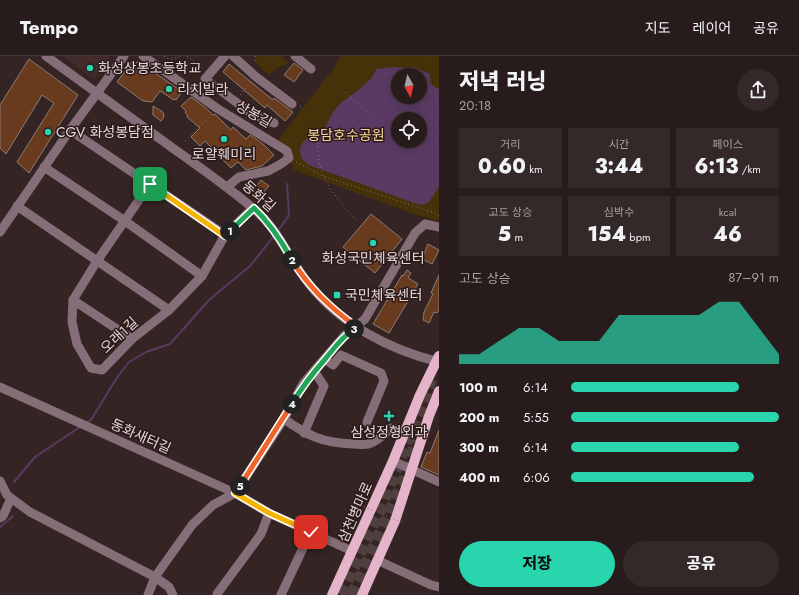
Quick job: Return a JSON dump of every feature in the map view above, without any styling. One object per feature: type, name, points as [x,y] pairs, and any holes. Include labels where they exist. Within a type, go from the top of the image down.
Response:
[{"type":"main road","name":"삼천병마로","points":[[332,595],[393,461],[420,395],[438,360]]},
{"type":"main road","points":[[362,595],[395,521],[429,416],[439,391]]},
{"type":"main road","points":[[420,395],[424,394],[428,398],[429,416]]},
{"type":"street","name":"동화길","points":[[46,56],[254,208],[274,229],[297,268],[313,289],[331,308],[357,327],[389,344],[438,360]]},
{"type":"street","points":[[0,232],[96,93],[124,56]]},
{"type":"street","name":"상봉길","points":[[143,56],[218,109],[287,150],[289,158]]},
{"type":"street","points":[[224,56],[205,77],[252,114],[274,123]]},
{"type":"street","points":[[233,56],[255,76],[292,104]]},
{"type":"street","points":[[295,56],[311,69]]},
{"type":"street","points":[[70,130],[225,236]]},
{"type":"street","points":[[227,187],[239,177],[268,171],[289,158]]},
{"type":"street","points":[[44,167],[202,276]]},
{"type":"street","name":"오래1길","points":[[150,184],[97,261],[73,300],[72,322],[77,344],[92,368],[102,370],[132,339],[169,310],[202,276],[225,236],[254,208]]},
{"type":"street","points":[[17,206],[169,310]]},
{"type":"street","points":[[148,595],[155,577],[192,525],[213,505],[235,493],[284,419],[303,384],[345,335],[357,327],[365,319],[415,233],[425,224],[439,227]]},
{"type":"street","points":[[73,300],[132,339]]},
{"type":"street","points":[[324,359],[333,365],[341,356],[381,373],[384,381],[366,422]]},
{"type":"street","points":[[304,433],[324,386],[314,371]]},
{"type":"street","name":"동화새터길","points":[[0,387],[235,493],[269,513],[352,551]]},
{"type":"street","points":[[284,419],[304,433],[336,444],[368,444],[379,439],[391,428],[405,432]]},
{"type":"street","points":[[393,461],[439,482]]},
{"type":"street","points":[[0,481],[7,495],[30,512],[155,577],[169,588],[173,595]]},
{"type":"street","points":[[0,518],[3,516],[11,498]]},
{"type":"street","points":[[217,595],[261,534],[269,513]]},
{"type":"street","points":[[281,595],[311,532]]},
{"type":"street","points":[[377,560],[431,585],[439,587]]},
{"type":"path","points":[[164,56],[172,60],[180,56]]},
{"type":"path","points":[[188,56],[205,77]]},
{"type":"path","points":[[235,102],[255,76]]},
{"type":"path","points":[[345,92],[370,115]]},
{"type":"path","points":[[185,140],[218,109]]},
{"type":"path","points":[[318,131],[318,151],[323,176],[343,206],[357,221]]},
{"type":"path","points":[[289,158],[323,176],[434,213],[439,216]]},
{"type":"path","points":[[364,507],[404,523]]},
{"type":"shaded area","name":"화성상봉초등학교","points":[[63,56],[110,56],[94,79]]},
{"type":"shaded area","points":[[394,67],[416,68],[391,68],[391,104],[427,104],[427,73],[430,74],[431,83],[434,87],[439,89],[439,187],[429,202],[423,205],[309,165],[301,158],[300,148],[303,142],[310,136],[322,132],[336,108],[366,84],[376,69]]},
{"type":"green space","points":[[255,56],[281,56],[289,63],[276,68],[270,75],[258,65]]},
{"type":"green space","name":"봉담호수공원","points":[[341,56],[439,56],[439,221],[420,216],[294,170],[287,151],[276,143],[334,68]]},
{"type":"building","points":[[29,59],[78,95],[29,173],[17,162],[54,103],[42,95],[6,154],[0,148],[0,105]]},
{"type":"building","points":[[138,61],[181,91],[176,100],[160,91],[152,102],[143,101],[117,82],[132,62],[135,64]]},
{"type":"building","points":[[294,63],[303,70],[294,82],[284,75]]},
{"type":"building","points":[[229,64],[273,100],[274,98],[293,112],[285,121],[267,105],[265,108],[223,72]]},
{"type":"building","points":[[191,97],[213,115],[216,115],[231,130],[233,127],[246,139],[250,135],[263,144],[274,155],[262,166],[246,170],[238,162],[231,168],[205,141],[200,146],[191,137],[200,128],[187,117],[186,111],[181,106]]},
{"type":"building","points":[[153,106],[163,112],[164,117],[161,121],[153,115]]},
{"type":"building","points":[[261,180],[269,186],[259,197],[252,191],[256,184],[257,185]]},
{"type":"building","name":"화성국민체육센터","points":[[371,214],[402,239],[375,273],[343,247]]},
{"type":"building","points":[[428,244],[439,250],[432,264],[422,259]]},
{"type":"building","points":[[407,270],[411,273],[408,278],[418,284],[389,333],[373,324],[402,275],[403,276]]},
{"type":"building","points":[[439,275],[439,310],[437,313],[434,312],[429,323],[423,320],[424,312],[433,294],[431,293]]},
{"type":"building","points":[[439,430],[439,475],[421,467],[427,452],[430,453]]},
{"type":"waterway","points":[[278,231],[289,215],[287,184]]},
{"type":"waterway","points":[[87,422],[91,420],[116,379],[129,362],[146,352],[170,344],[209,300],[250,266],[274,236]]},
{"type":"waterway","points":[[14,482],[35,457],[80,427]]},
{"type":"waterway","points":[[0,527],[13,516]]},
{"type":"tunnel","points":[[342,595],[381,511],[432,380]]},
{"type":"tunnel","points":[[351,595],[402,482],[416,440]]},
{"type":"place","name":"화성상봉초등학교","points":[[90,68]]},
{"type":"place","name":"리치빌라","points":[[169,89]]},
{"type":"place","name":"CGV 화성봉담점","points":[[48,132]]},
{"type":"place","name":"로얄훼미리","points":[[224,139]]},
{"type":"place","name":"화성국민체육센터","points":[[373,243]]},
{"type":"place","name":"국민체육센터","points":[[337,295]]},
{"type":"place","name":"삼성정형외과","points":[[389,416]]},
{"type":"route","points":[[150,184],[225,236],[254,208],[274,229],[297,268],[320,298],[341,316],[357,327],[345,335],[303,384],[284,419],[235,493],[269,513],[311,532]]}]
